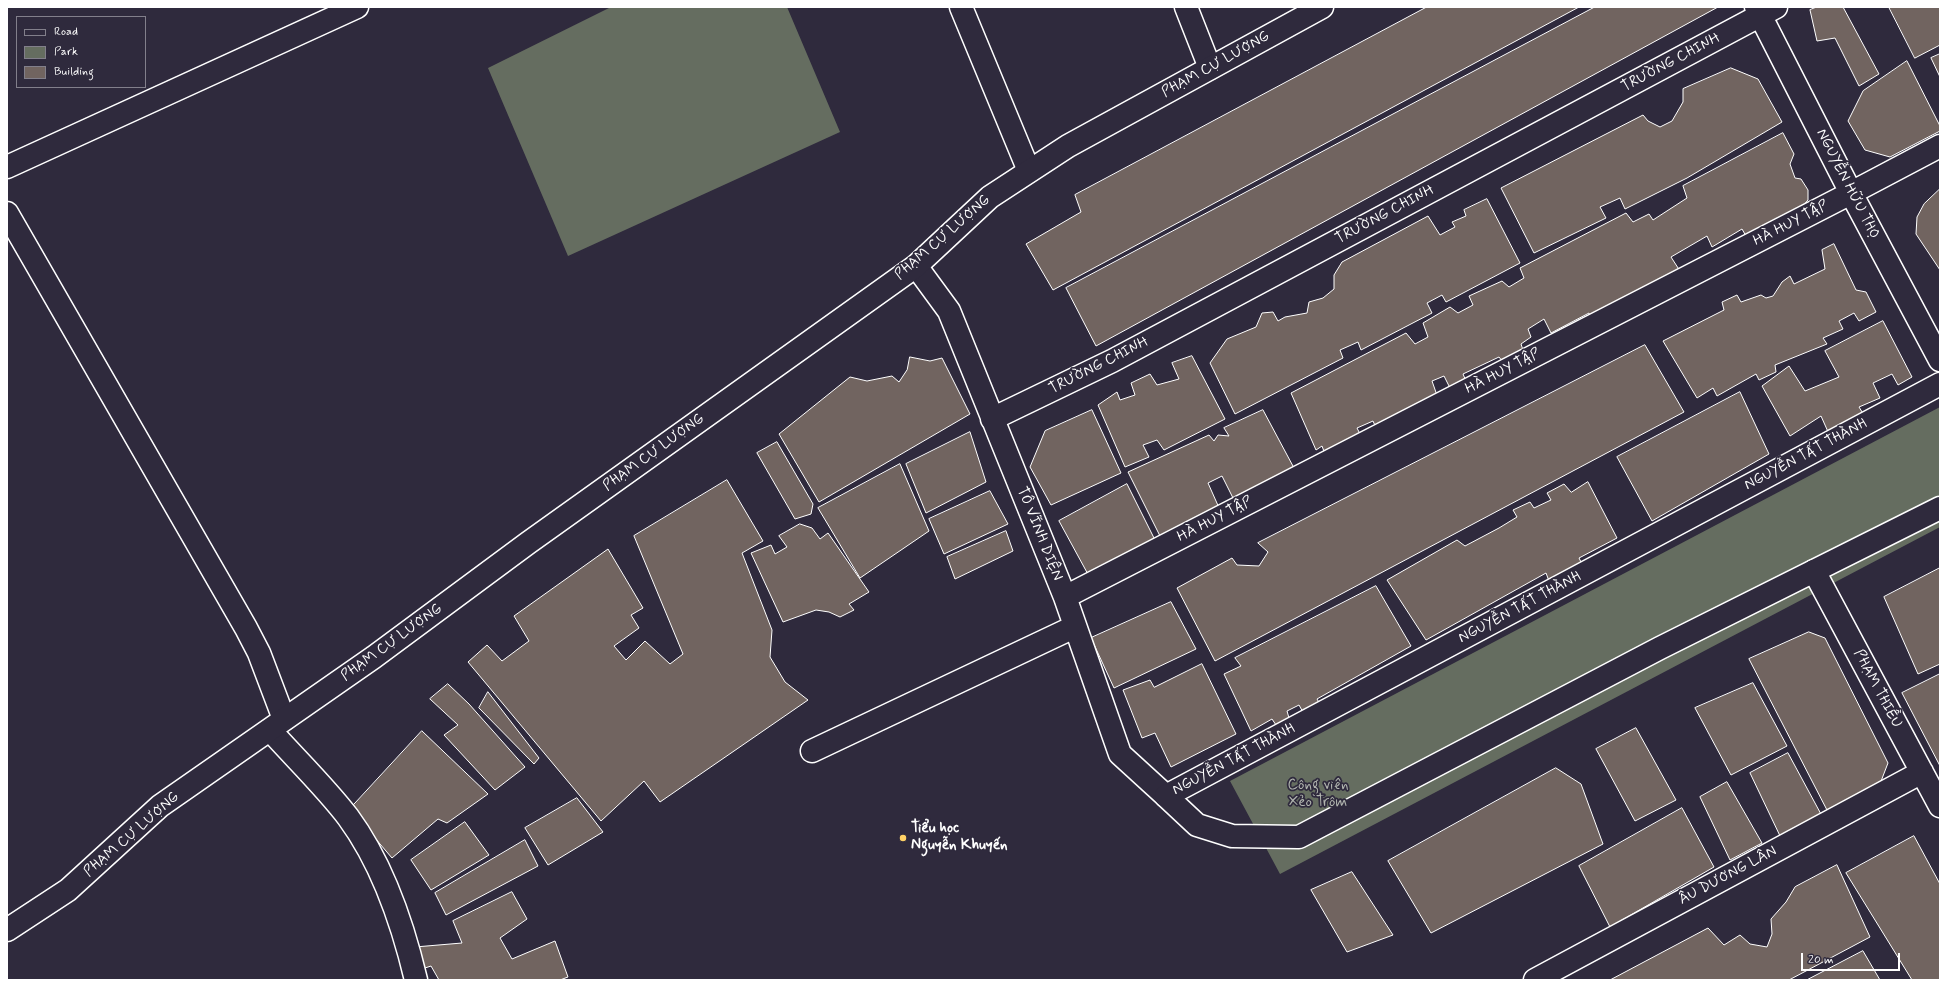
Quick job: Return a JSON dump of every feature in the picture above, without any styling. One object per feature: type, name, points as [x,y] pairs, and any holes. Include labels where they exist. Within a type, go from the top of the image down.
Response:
[{"type":"street","points":[[7,167],[357,7]]},
{"type":"street","points":[[961,7],[1029,172]]},
{"type":"street","points":[[1186,7],[1210,68]]},
{"type":"street","name":"PHẠM CỰ LƯỢNG","points":[[7,930],[68,890],[160,806],[374,657],[528,543],[916,266],[990,196],[1068,146],[1322,7]]},
{"type":"street","name":"NGUYỄN HỮU THỌ","points":[[1764,10],[1851,193],[1940,360]]},
{"type":"street","name":"TRƯỜNG CHINH","points":[[992,419],[1112,361],[1764,10]]},
{"type":"street","name":"HÀ HUY TẬP","points":[[1065,597],[1940,146]]},
{"type":"street","points":[[7,213],[246,628],[259,653],[277,724],[347,817],[371,852],[390,894],[416,980]]},
{"type":"street","name":"TÔ VĨNH DIỆN","points":[[916,266],[949,311],[1065,597],[1074,627],[1120,754],[1166,796]]},
{"type":"street","name":"NGUYỄN TẤT THÀNH","points":[[1940,384],[1166,796],[1196,825],[1232,836],[1299,837],[1660,648],[1940,508]]},
{"type":"street","name":"PHẠM THIỀU","points":[[1814,571],[1940,806]]},
{"type":"street","points":[[812,751],[1074,627]]},
{"type":"street","name":"ÂU DƯƠNG LÂN","points":[[1535,980],[1922,772]]},
{"type":"green space","points":[[611,7],[787,7],[840,132],[568,256],[488,68]]},
{"type":"green space","name":"Công viên Xẻo Trôm","points":[[1940,407],[1940,527],[1280,874],[1230,781]]},
{"type":"building","points":[[1427,7],[1579,7],[1053,290],[1026,244],[1081,212],[1075,195]]},
{"type":"building","points":[[1595,7],[1718,7],[1096,346],[1066,288]]},
{"type":"building","points":[[1817,7],[1843,7],[1879,74],[1859,86],[1835,38],[1817,41],[1810,10]]},
{"type":"building","points":[[1889,7],[1940,7],[1940,45],[1915,58]]},
{"type":"building","points":[[1940,54],[1940,77],[1931,58]]},
{"type":"building","points":[[1907,61],[1940,126],[1940,131],[1890,157],[1865,150],[1848,121],[1863,91]]},
{"type":"building","points":[[1731,68],[1758,79],[1782,122],[1687,178],[1625,209],[1620,198],[1600,207],[1606,218],[1534,253],[1501,188],[1643,115],[1648,121],[1660,127],[1672,121],[1683,102],[1683,89]]},
{"type":"building","points":[[1783,133],[1794,154],[1790,164],[1795,178],[1801,179],[1808,190],[1808,200],[1800,209],[1746,236],[1742,229],[1712,247],[1707,236],[1671,257],[1680,271],[1591,319],[1589,313],[1551,333],[1544,319],[1528,329],[1531,337],[1521,344],[1524,353],[1503,362],[1499,357],[1463,374],[1466,381],[1451,390],[1444,376],[1432,381],[1439,401],[1377,430],[1373,421],[1357,428],[1361,436],[1325,454],[1322,446],[1316,450],[1291,393],[1406,333],[1415,344],[1428,337],[1423,323],[1450,307],[1458,313],[1473,305],[1469,296],[1502,281],[1509,287],[1524,278],[1520,268],[1626,213],[1633,222],[1649,214],[1653,220],[1687,198],[1683,186]]},
{"type":"building","points":[[1940,189],[1940,270],[1916,234],[1917,217],[1924,204]]},
{"type":"building","points":[[1487,199],[1520,263],[1446,302],[1442,295],[1427,303],[1432,313],[1361,350],[1358,342],[1340,350],[1343,358],[1235,414],[1210,363],[1227,339],[1256,327],[1262,313],[1273,312],[1278,321],[1285,317],[1307,313],[1309,302],[1323,298],[1334,289],[1334,275],[1342,262],[1428,216],[1440,235],[1455,227],[1452,222],[1466,216],[1464,210]]},
{"type":"building","points":[[1834,244],[1856,290],[1866,292],[1876,312],[1859,321],[1854,313],[1839,321],[1843,329],[1823,338],[1827,344],[1775,365],[1776,372],[1759,380],[1756,374],[1717,396],[1713,388],[1697,398],[1663,341],[1724,310],[1722,302],[1737,295],[1741,302],[1761,295],[1766,298],[1773,296],[1782,282],[1790,276],[1794,284],[1825,269],[1822,250]]},
{"type":"building","points":[[1883,321],[1912,377],[1898,385],[1892,374],[1873,383],[1880,398],[1859,407],[1864,415],[1829,434],[1821,416],[1790,436],[1762,386],[1789,366],[1805,391],[1839,377],[1825,351]]},
{"type":"building","points":[[1645,345],[1684,412],[1215,661],[1177,588],[1232,558],[1237,565],[1259,566],[1268,552],[1258,543]]},
{"type":"building","points":[[1192,356],[1225,419],[1164,450],[1157,440],[1143,445],[1149,457],[1125,467],[1098,405],[1117,392],[1120,400],[1135,395],[1131,383],[1150,374],[1157,385],[1179,379],[1172,363]]},
{"type":"building","points":[[910,357],[930,361],[942,358],[970,414],[819,502],[779,434],[850,377],[867,381],[892,376],[899,382],[907,370]]},
{"type":"building","points":[[1740,392],[1769,454],[1652,521],[1617,457]]},
{"type":"building","points":[[1092,410],[1121,473],[1051,505],[1030,467],[1045,431]]},
{"type":"building","points":[[1263,410],[1294,468],[1234,500],[1222,476],[1208,483],[1220,510],[1162,540],[1128,472],[1209,435],[1214,441],[1218,435],[1229,436],[1224,428]]},
{"type":"building","points":[[970,432],[986,482],[926,513],[906,464]]},
{"type":"building","points":[[777,442],[813,504],[811,514],[795,519],[757,453]]},
{"type":"building","points":[[900,464],[929,531],[860,578],[818,508]]},
{"type":"building","points":[[727,480],[763,541],[742,553],[772,630],[770,657],[785,682],[808,700],[660,802],[644,781],[601,821],[468,662],[487,645],[502,661],[529,641],[514,616],[608,549],[643,608],[631,615],[639,628],[614,646],[626,660],[645,641],[670,664],[683,654],[634,536]]},
{"type":"building","points":[[1588,482],[1617,538],[1579,558],[1582,564],[1549,581],[1546,573],[1426,640],[1387,580],[1457,540],[1465,546],[1499,528],[1517,517],[1513,510],[1530,502],[1534,508],[1551,500],[1547,493],[1564,484],[1571,492]]},
{"type":"building","points":[[1127,484],[1156,542],[1090,578],[1059,521]]},
{"type":"building","points":[[990,491],[1008,524],[944,554],[929,519]]},
{"type":"building","points":[[800,524],[812,528],[820,539],[828,533],[869,592],[849,604],[854,610],[840,617],[829,612],[816,610],[783,622],[751,553],[771,545],[775,554],[787,547],[779,536]]},
{"type":"building","points":[[1006,531],[1013,551],[955,579],[947,557]]},
{"type":"building","points":[[1940,568],[1940,664],[1918,674],[1884,597]]},
{"type":"building","points":[[1376,586],[1411,646],[1317,699],[1321,706],[1304,714],[1299,705],[1287,711],[1289,718],[1276,725],[1272,719],[1251,731],[1224,674],[1241,666],[1235,658]]},
{"type":"building","points":[[1171,602],[1196,649],[1114,688],[1091,638]]},
{"type":"building","points":[[1809,632],[1825,638],[1888,763],[1878,789],[1828,812],[1749,659]]},
{"type":"building","points":[[1202,664],[1236,734],[1171,767],[1155,733],[1142,738],[1123,690],[1150,680],[1154,687]]},
{"type":"building","points":[[1940,674],[1940,766],[1902,693]]},
{"type":"building","points":[[1753,683],[1787,746],[1731,775],[1695,708]]},
{"type":"building","points":[[448,684],[469,704],[525,767],[495,790],[444,735],[458,725],[430,699]]},
{"type":"building","points":[[488,692],[539,758],[534,764],[479,708]]},
{"type":"building","points":[[1636,728],[1676,800],[1635,821],[1596,749]]},
{"type":"building","points":[[422,731],[488,794],[447,823],[438,819],[392,858],[350,809]]},
{"type":"building","points":[[1788,753],[1822,816],[1781,838],[1750,773]]},
{"type":"building","points":[[1556,768],[1581,784],[1603,844],[1431,933],[1388,861]]},
{"type":"building","points":[[1727,782],[1762,843],[1730,860],[1700,797]]},
{"type":"building","points":[[577,798],[603,832],[548,865],[525,828]]},
{"type":"building","points":[[1682,808],[1714,867],[1610,927],[1579,866]]},
{"type":"building","points":[[465,822],[489,855],[431,890],[411,860]]},
{"type":"building","points":[[1914,836],[1940,884],[1940,980],[1912,980],[1846,873]]},
{"type":"building","points":[[525,840],[538,866],[446,915],[435,893]]},
{"type":"building","points":[[1837,865],[1870,937],[1789,980],[1610,980],[1708,928],[1724,945],[1740,935],[1750,944],[1767,947],[1772,934],[1771,919],[1786,902],[1795,887]]},
{"type":"building","points":[[1352,872],[1393,935],[1347,952],[1311,890]]},
{"type":"building","points":[[512,892],[527,919],[500,938],[512,959],[555,941],[568,977],[560,980],[439,980],[431,966],[422,969],[415,947],[462,943],[453,921]]},
{"type":"building","points":[[1863,951],[1880,980],[1807,980]]},
{"type":"place","name":"Tiểu học Nguyễn Khuyến","points":[[903,838]]}]
